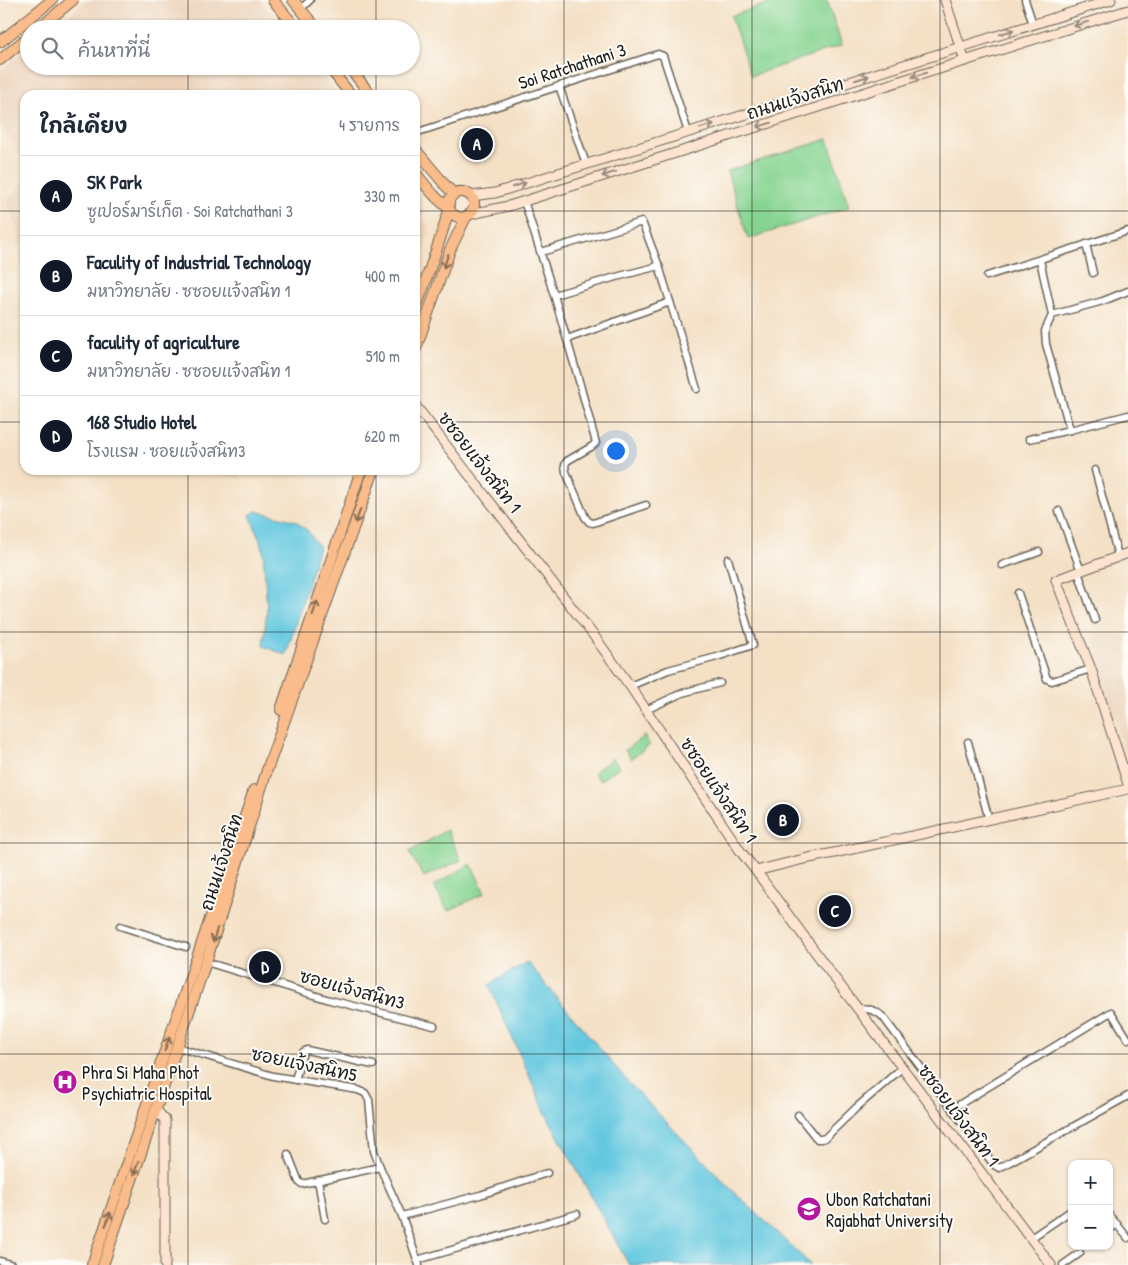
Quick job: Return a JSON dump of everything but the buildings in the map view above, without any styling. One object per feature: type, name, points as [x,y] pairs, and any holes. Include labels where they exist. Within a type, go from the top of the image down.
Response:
[{"type":"main road","points":[[27,20],[52,0]]},
{"type":"main road","points":[[49,20],[73,0]]},
{"type":"main road","points":[[274,0],[290,20]]},
{"type":"main road","points":[[294,0],[310,20]]},
{"type":"main road","points":[[0,42],[20,26]]},
{"type":"main road","points":[[0,60],[20,43]]},
{"type":"main road","points":[[335,75],[347,90]]},
{"type":"main road","points":[[355,75],[367,90]]},
{"type":"main road","points":[[420,155],[454,194]]},
{"type":"main road","points":[[420,178],[454,216],[460,218],[469,216]]},
{"type":"main road","points":[[420,296],[449,209],[451,197],[454,194],[467,192],[474,202],[474,209],[450,250],[420,337]]},
{"type":"main road","name":"ถนนแจ้งสนิท","points":[[92,1265],[359,475]]},
{"type":"main road","name":"ถนนแจ้งสนิท","points":[[102,1265],[206,962],[268,767],[372,475]]},
{"type":"street","points":[[301,9],[310,0]]},
{"type":"street","points":[[945,0],[965,61]]},
{"type":"street","points":[[1025,0],[1033,24]]},
{"type":"street","name":"ถนนแจ้งสนิท","points":[[471,196],[495,193],[1111,0]]},
{"type":"street","name":"ถนนแจ้งสนิท","points":[[469,216],[509,206],[1128,10]]},
{"type":"street","name":"Soi Ratchathani 3","points":[[420,131],[658,54],[663,56],[688,132]]},
{"type":"street","points":[[559,86],[586,164]]},
{"type":"street","points":[[658,142],[663,157]]},
{"type":"street","points":[[524,201],[568,339],[596,443],[592,448],[567,461],[565,464],[566,472],[585,517],[589,522],[593,523],[646,505]]},
{"type":"street","points":[[541,252],[642,222],[670,302],[697,389]]},
{"type":"street","points":[[987,276],[1128,231]]},
{"type":"street","points":[[1086,244],[1093,273]]},
{"type":"street","points":[[1040,260],[1052,315],[1045,331],[1046,344],[1070,430]]},
{"type":"street","points":[[554,295],[658,266]]},
{"type":"street","points":[[1052,315],[1128,291]]},
{"type":"street","points":[[568,339],[670,302]]},
{"type":"street","name":"ซซอยแจ้งสนิท 1","points":[[420,411],[594,636],[630,686],[741,852],[826,968],[903,1067],[1051,1265]]},
{"type":"street","points":[[1029,439],[1128,415]]},
{"type":"street","points":[[1095,470],[1118,556]]},
{"type":"street","points":[[1059,511],[1095,620]]},
{"type":"street","points":[[1002,565],[1039,552]]},
{"type":"street","points":[[1128,553],[1056,580],[1091,669],[1128,784]]},
{"type":"street","points":[[630,686],[668,670],[753,645],[728,559]]},
{"type":"street","points":[[1018,593],[1047,679],[1052,681],[1091,669]]},
{"type":"street","points":[[646,710],[682,693],[720,683]]},
{"type":"street","points":[[968,742],[989,820]]},
{"type":"street","points":[[756,871],[1128,789]]},
{"type":"street","points":[[120,926],[186,947]]},
{"type":"street","name":"ซอยแจ้งสนิท3","points":[[206,962],[330,1000],[434,1026]]},
{"type":"street","points":[[858,1008],[866,1008],[878,1012],[883,1017],[994,1165],[999,1168],[1128,1096]]},
{"type":"street","points":[[952,1109],[1111,1012],[1128,1039]]},
{"type":"street","name":"ซอยแจ้งสนิท5","points":[[177,1047],[273,1076],[358,1090],[365,1093],[369,1100],[374,1151],[402,1216],[418,1263]]},
{"type":"street","points":[[295,1080],[303,1052],[307,1050],[373,1065]]},
{"type":"street","points":[[798,1115],[817,1138],[825,1138],[903,1067]]},
{"type":"street","points":[[156,1110],[165,1120],[165,1265]]},
{"type":"street","points":[[288,1154],[299,1182],[302,1184],[380,1167]]},
{"type":"street","points":[[402,1216],[480,1195],[546,1173]]},
{"type":"street","points":[[318,1180],[325,1219]]},
{"type":"street","points":[[1031,1238],[1068,1213]]},
{"type":"street","points":[[418,1263],[577,1214]]},
{"type":"street","points":[[1113,1220],[1128,1238]]},
{"type":"street","points":[[1063,1265],[1080,1253]]},
{"type":"street","points":[[0,1261],[12,1265]]},
{"type":"shaded area","points":[[88,0],[260,0],[277,20],[63,20]]},
{"type":"shaded area","points":[[20,55],[20,75],[321,75],[334,90],[20,90],[20,153],[0,123],[0,71]]},
{"type":"shaded area","points":[[20,186],[20,259],[16,224],[7,202]]},
{"type":"shaded area","points":[[420,197],[424,217],[429,229],[429,235],[420,257]]},
{"type":"shaded area","points":[[219,475],[241,475],[241,478]]},
{"type":"shaded area","points":[[1086,631],[1128,636],[1128,759]]},
{"type":"green space","points":[[779,0],[827,0],[842,45],[751,76],[731,16]]},
{"type":"green space","points":[[828,139],[849,207],[748,239],[727,171]]},
{"type":"green space","points":[[644,736],[650,745],[631,759],[625,750]]},
{"type":"green space","points":[[613,758],[619,767],[600,781],[594,772]]},
{"type":"green space","points":[[447,830],[461,860],[424,877],[409,852]]},
{"type":"green space","points":[[471,864],[485,893],[448,911],[433,886]]},
{"type":"water","points":[[256,511],[296,521],[307,530],[319,547],[286,655],[263,646],[267,610],[263,548],[250,515]]},
{"type":"water","points":[[527,962],[629,1083],[728,1186],[811,1265],[629,1265],[546,1114],[489,985]]},
{"type":"place","name":"SK Park","points":[[477,144]]},
{"type":"place","name":"Faculity of Industrial Technology","points":[[783,820]]},
{"type":"place","name":"faculity of agriculture","points":[[835,911]]},
{"type":"place","name":"168 Studio Hotel","points":[[265,967]]},
{"type":"place","name":"Phra Si Maha Phot Psychiatric Hospital","points":[[65,1082]]},
{"type":"place","name":"Ubon Ratchatani Rajabhat University","points":[[809,1209]]}]
